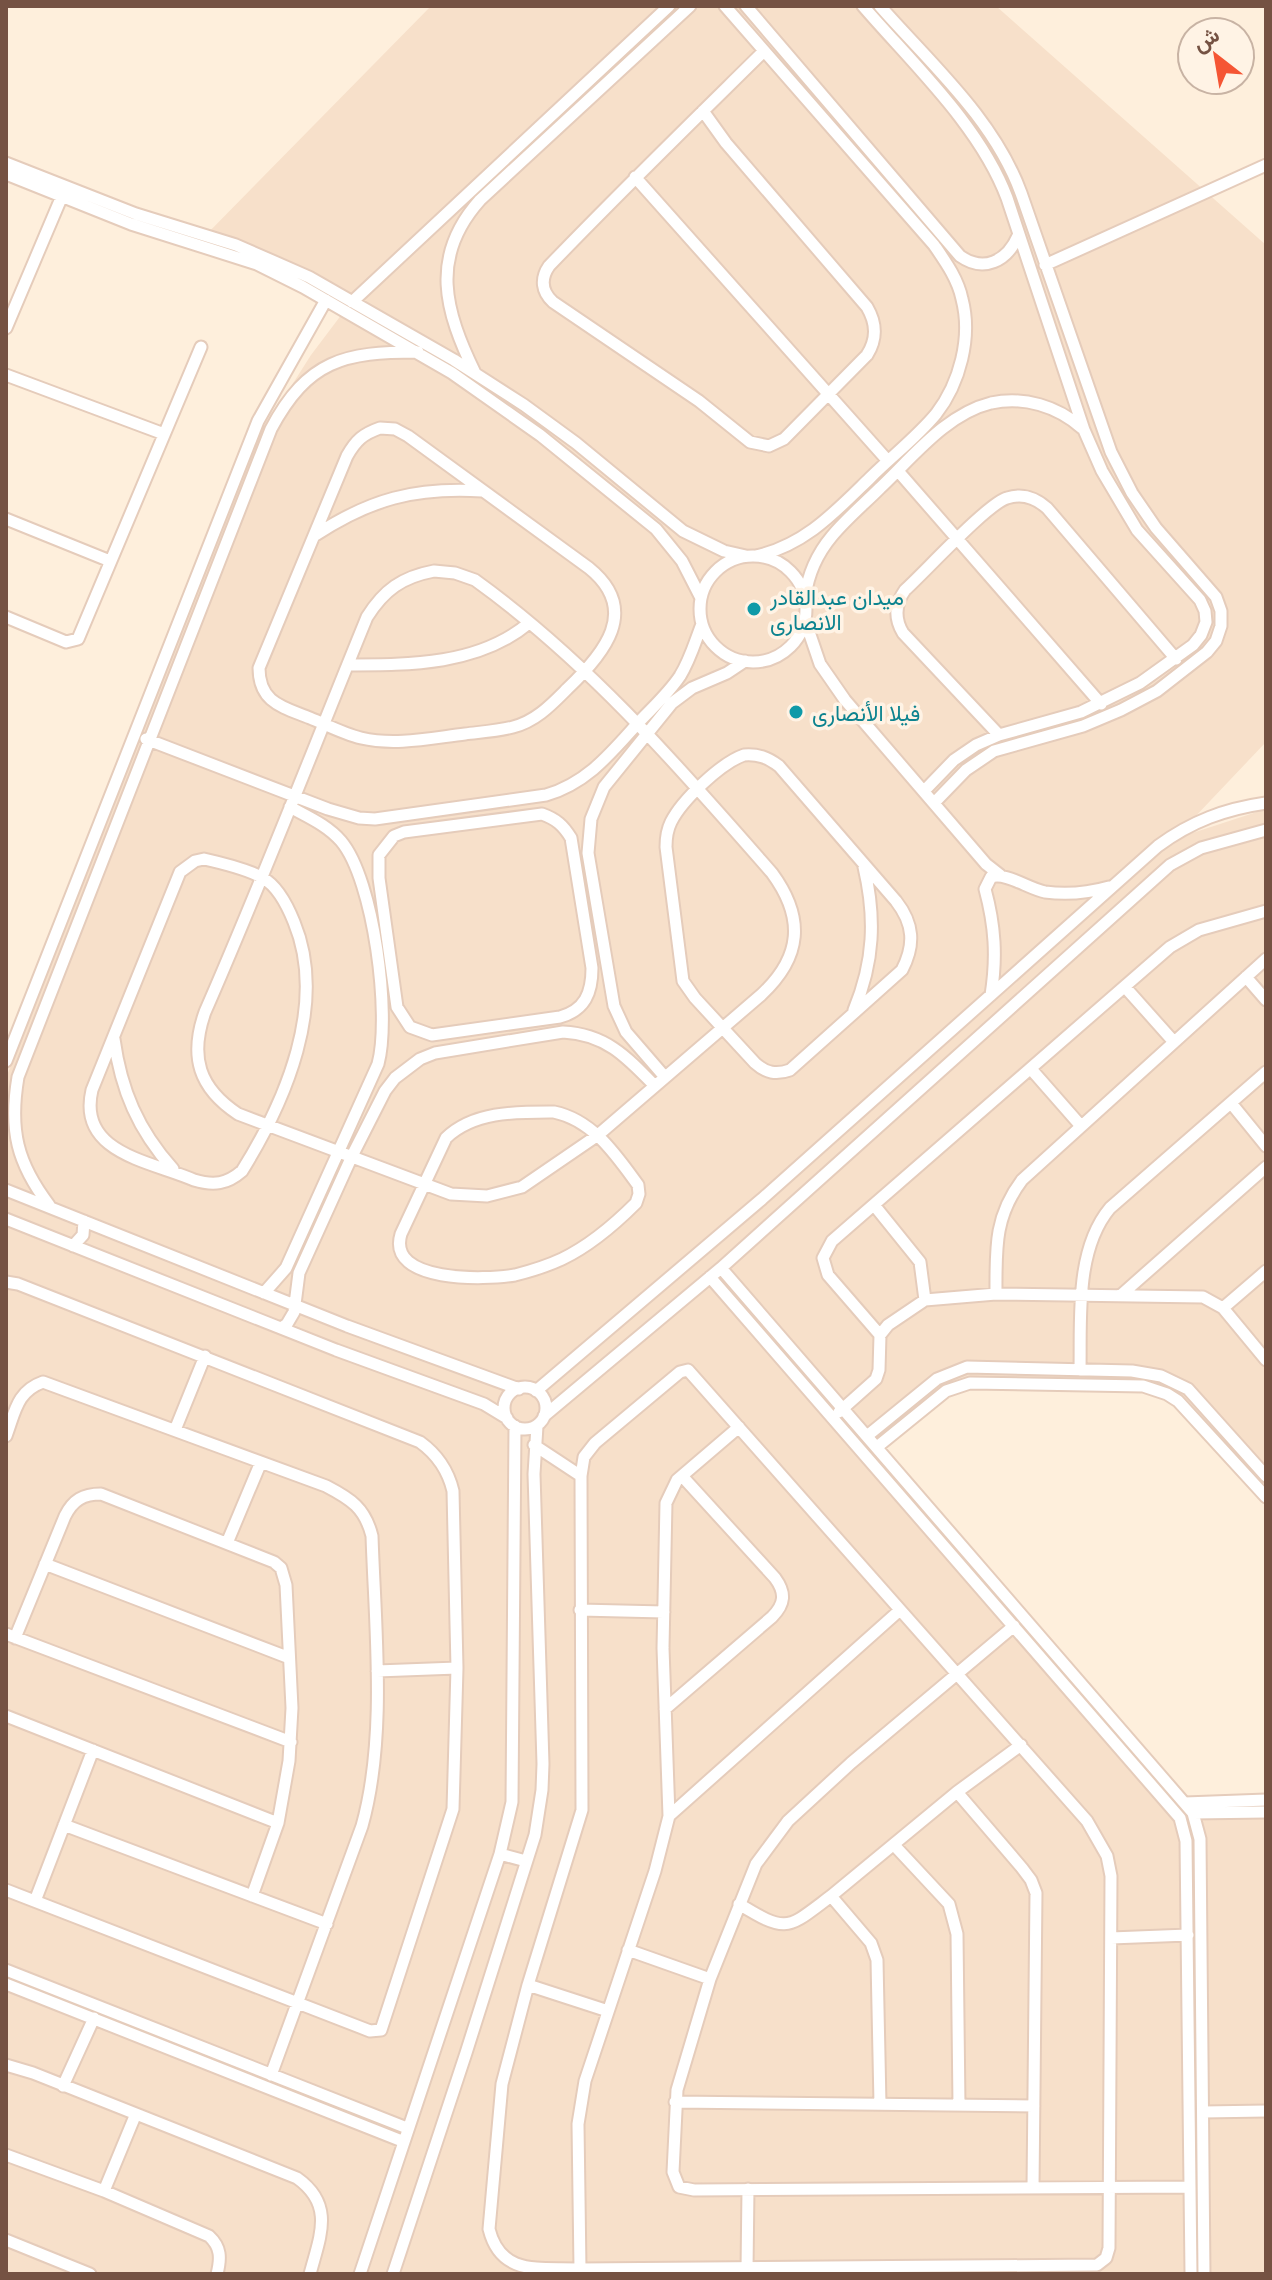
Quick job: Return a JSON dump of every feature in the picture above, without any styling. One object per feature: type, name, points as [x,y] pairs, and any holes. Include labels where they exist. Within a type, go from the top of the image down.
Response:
[{"type":"street","points":[[352,302],[669,6]]},
{"type":"street","points":[[476,374],[456,332],[447,289],[450,250],[462,223],[480,200],[690,6]]},
{"type":"street","points":[[701,598],[713,574],[734,560],[774,552],[803,538],[825,522],[888,461],[934,416],[955,380],[965,340],[962,296],[934,245],[725,6]]},
{"type":"street","points":[[746,6],[960,256],[972,263],[994,263],[1012,250],[1018,236]]},
{"type":"street","points":[[863,6],[985,151],[1001,182],[1084,430],[1102,471],[1125,512],[1151,548],[1203,605],[1206,622],[1201,635],[1176,659],[1140,683],[1101,704],[1061,720],[999,735],[964,752],[924,791]]},
{"type":"street","points":[[884,7],[995,141],[1016,179],[1103,431],[1121,473],[1156,528],[1216,597],[1221,611],[1221,626],[1216,641],[1207,652],[1157,691],[1083,726],[994,751],[966,770],[934,803]]},
{"type":"street","points":[[703,111],[726,143],[800,227],[873,318],[875,336],[871,349],[780,442],[769,446],[756,445],[699,401],[548,298],[543,282],[549,266],[635,177],[764,51]]},
{"type":"street","points":[[6,163],[136,214],[261,255],[352,302],[476,374],[552,424],[683,531],[724,551],[775,560],[797,579],[805,597]]},
{"type":"street","points":[[1045,265],[1266,165]]},
{"type":"street","points":[[6,174],[131,224],[257,264],[452,373],[540,435],[656,529],[682,561],[701,598],[702,624],[709,638],[731,657],[745,661],[766,660],[779,654],[791,645],[805,620]]},
{"type":"street","points":[[635,177],[888,461]]},
{"type":"street","points":[[6,328],[62,196]]},
{"type":"street","points":[[6,1061],[258,421],[326,300]]},
{"type":"street","points":[[6,617],[66,642],[78,639],[201,347]]},
{"type":"street","points":[[49,1205],[33,1183],[21,1158],[14,1118],[18,1077],[271,429],[298,388],[317,372],[339,360],[362,353],[418,352]]},
{"type":"street","points":[[6,375],[164,434]]},
{"type":"street","points":[[1084,430],[1073,420],[1047,406],[1019,401],[991,403],[948,424],[831,537],[811,571],[805,597],[805,620],[814,649],[828,677],[986,864],[1000,875],[1026,887],[1061,893],[1079,893],[1114,885]]},
{"type":"street","points":[[380,428],[395,429],[483,491],[589,568],[611,592],[615,607],[610,639],[585,672],[544,712],[513,727],[387,742],[360,738],[271,700],[259,680],[259,668],[354,442],[380,428]]},
{"type":"street","points":[[898,471],[1101,704]]},
{"type":"street","points":[[313,537],[343,517],[376,502],[411,493],[447,489],[483,491]]},
{"type":"street","points":[[999,735],[903,633],[897,621],[897,608],[901,596],[991,507],[1003,499],[1016,496],[1036,500],[1047,508],[1176,659]]},
{"type":"street","points":[[6,519],[110,561]]},
{"type":"street","points":[[434,571],[455,573],[475,580],[585,672],[643,728],[699,789],[786,892],[794,913],[795,937],[790,959],[778,979],[598,1135],[522,1187],[487,1196],[451,1194],[238,1114],[222,1103],[205,1079],[197,1051],[199,1031],[264,878],[367,617],[379,599],[394,585],[413,575],[434,571]]},
{"type":"street","points":[[348,665],[416,663],[478,653],[505,641],[529,623]]},
{"type":"street","points":[[664,1076],[619,1020],[611,992],[588,853],[588,836],[591,819],[604,787],[682,673],[702,624]]},
{"type":"street","points":[[135,735],[292,802],[343,815],[390,818],[564,790],[595,770],[682,695],[745,661]]},
{"type":"street","points":[[757,755],[769,758],[779,766],[864,866],[905,913],[911,927],[912,942],[902,970],[790,1070],[781,1073],[762,1070],[689,990],[680,971],[666,847],[672,819],[732,759],[757,755]]},
{"type":"street","points":[[264,1293],[286,1268],[382,1050],[383,1020],[374,940],[363,883],[351,855],[331,832],[292,802]]},
{"type":"street","points":[[6,1190],[347,1326],[519,1389],[536,1391],[784,1180],[1158,846],[1183,829],[1220,812],[1266,803]]},
{"type":"street","points":[[542,814],[554,818],[571,838],[592,968],[587,999],[571,1014],[560,1017],[432,1035],[410,1027],[397,1007],[378,866],[379,855],[394,836],[414,829],[542,814]]},
{"type":"street","points":[[390,818],[394,836]]},
{"type":"street","points":[[6,1219],[336,1350],[484,1404],[526,1429],[541,1421],[721,1268],[1170,865],[1201,848],[1266,830]]},
{"type":"street","points":[[571,838],[588,836]]},
{"type":"street","points":[[204,859],[264,878],[290,911],[298,930],[305,976],[305,1001],[297,1051],[290,1075],[242,1171],[220,1184],[207,1184],[111,1146],[98,1136],[88,1106],[176,881],[186,865],[204,859]]},
{"type":"street","points":[[852,1014],[864,986],[871,956],[871,895],[864,866]]},
{"type":"street","points":[[991,995],[996,946],[985,889],[991,877],[1000,875]]},
{"type":"street","points":[[880,1335],[828,1275],[823,1258],[832,1241],[1181,938],[1266,911]]},
{"type":"street","points":[[996,1294],[996,1252],[1002,1211],[1022,1180],[1266,959]]},
{"type":"street","points":[[592,968],[609,967]]},
{"type":"street","points":[[1246,977],[1266,1000]]},
{"type":"street","points":[[1125,987],[1174,1042]]},
{"type":"street","points":[[560,1017],[563,1032]]},
{"type":"street","points":[[281,1328],[291,1319],[299,1273],[352,1156],[390,1084],[407,1067],[435,1053],[563,1032],[589,1035],[614,1046],[654,1085]]},
{"type":"street","points":[[432,1035],[435,1053]]},
{"type":"street","points":[[114,1038],[118,1068],[132,1110],[155,1149],[175,1172]]},
{"type":"street","points":[[1031,1069],[1081,1126]]},
{"type":"street","points":[[1080,1370],[1082,1295],[1090,1243],[1100,1219],[1266,1072]]},
{"type":"street","points":[[1231,1103],[1266,1146]]},
{"type":"street","points":[[554,1112],[578,1120],[598,1135],[638,1185],[639,1194],[636,1203],[586,1245],[540,1268],[515,1275],[464,1277],[437,1274],[406,1261],[400,1253],[398,1243],[424,1183],[446,1138],[457,1127],[471,1120],[554,1112]]},
{"type":"street","points":[[811,1156],[811,1164],[826,1173]]},
{"type":"street","points":[[1121,1295],[1266,1167]]},
{"type":"street","points":[[784,1180],[795,1186],[795,1200]]},
{"type":"street","points":[[874,1205],[920,1262],[925,1300]]},
{"type":"street","points":[[73,1246],[83,1235],[84,1221]]},
{"type":"street","points":[[109,1259],[109,1245],[119,1235]]},
{"type":"street","points":[[721,1268],[877,1447],[1132,1751],[1180,1818],[1186,1841],[1187,1880],[1191,2274]]},
{"type":"street","points":[[1223,1308],[1266,1271]]},
{"type":"street","points":[[710,1277],[1014,1626],[1193,1813],[1200,1839],[1201,1879],[1204,2274]]},
{"type":"street","points":[[6,1282],[205,1356],[420,1442],[432,1450],[449,1475],[453,1491],[457,1668],[453,1809],[381,2030],[370,2031],[6,1890]]},
{"type":"street","points":[[832,1418],[876,1379],[880,1335],[888,1325],[925,1300],[996,1294],[1203,1297],[1223,1308],[1266,1360]]},
{"type":"street","points":[[336,1350],[338,1336],[347,1326]]},
{"type":"street","points":[[175,1430],[205,1356]]},
{"type":"street","points":[[867,1436],[951,1371],[984,1367],[1145,1373],[1161,1376],[1188,1389],[1266,1476]]},
{"type":"street","points":[[684,1371],[691,1372],[1021,1745],[1098,1837],[1107,1856],[1111,1876],[1111,1938],[1109,2248],[1106,2258],[1097,2265],[580,2269],[519,2267],[504,2259],[493,2246],[489,2229],[499,2098],[528,1985],[582,1810],[581,1476],[584,1457],[595,1443],[684,1371]]},
{"type":"street","points":[[1143,1386],[1145,1373]]},
{"type":"street","points":[[6,1436],[20,1399],[29,1387],[43,1382],[326,1486],[364,1511],[372,1536],[377,1671],[369,1800],[271,2075]]},
{"type":"street","points":[[877,1447],[946,1391],[970,1383],[1143,1386],[1178,1401],[1266,1497]]},
{"type":"street","points":[[360,2274],[500,1854],[512,1802],[511,1422],[506,1400],[519,1389]]},
{"type":"street","points":[[393,2274],[486,1994],[539,1811],[543,1764],[534,1445],[546,1405],[536,1391]]},
{"type":"street","points":[[580,2269],[578,2124],[585,2081],[659,1857],[669,1816],[664,1612],[666,1503],[672,1487],[682,1476],[739,1427]]},
{"type":"street","points":[[534,1445],[581,1476]]},
{"type":"street","points":[[227,1543],[261,1462]]},
{"type":"street","points":[[665,1709],[772,1617],[784,1598],[775,1578],[682,1476]]},
{"type":"street","points":[[252,1896],[278,1823],[291,1742],[286,1585],[281,1568],[274,1562],[101,1494],[90,1494],[70,1505],[10,1636],[291,1742]]},
{"type":"street","points":[[45,1564],[287,1657]]},
{"type":"street","points":[[580,1610],[664,1612]]},
{"type":"street","points":[[669,1816],[900,1610]]},
{"type":"street","points":[[1014,1626],[851,1763],[788,1821],[756,1864],[710,1979],[675,2102],[673,2172],[679,2187],[694,2190],[1190,2187]]},
{"type":"street","points":[[377,1671],[457,1668]]},
{"type":"street","points":[[6,1716],[278,1823]]},
{"type":"street","points":[[739,1904],[770,1923],[794,1924],[957,1792],[1021,1745]]},
{"type":"street","points":[[35,1901],[93,1750]]},
{"type":"street","points":[[957,1792],[1022,1868],[1036,1893],[1033,2188]]},
{"type":"street","points":[[1193,1813],[1266,1800]]},
{"type":"street","points":[[1185,1803],[1266,1812]]},
{"type":"street","points":[[64,1825],[327,1924]]},
{"type":"street","points":[[894,1845],[953,1911],[957,1934],[959,2105]]},
{"type":"street","points":[[500,1854],[526,1861]]},
{"type":"street","points":[[1187,1880],[1201,1879]]},
{"type":"street","points":[[831,1896],[875,1950],[880,2104]]},
{"type":"street","points":[[1111,1938],[1188,1935]]},
{"type":"street","points":[[628,1950],[710,1979]]},
{"type":"street","points":[[6,1970],[407,2128]]},
{"type":"street","points":[[22,1977],[12,1987],[402,2141]]},
{"type":"street","points":[[528,1985],[608,2011]]},
{"type":"street","points":[[63,2086],[94,2018]]},
{"type":"street","points":[[187,2056],[191,2043]]},
{"type":"street","points":[[1191,2060],[1204,2060]]},
{"type":"street","points":[[6,2065],[285,2173],[307,2186],[318,2198],[322,2225],[310,2274]]},
{"type":"street","points":[[675,2102],[1034,2106]]},
{"type":"street","points":[[1203,2112],[1266,2111]]},
{"type":"street","points":[[104,2191],[135,2116]]},
{"type":"street","points":[[6,2155],[104,2191],[209,2236],[220,2256],[217,2274]]},
{"type":"street","points":[[747,2269],[748,2189]]},
{"type":"street","points":[[6,2240],[73,2271],[90,2274]]},
{"type":"street","points":[[1192,2246],[1205,2246]]},
{"type":"street","points":[[399,2253],[405,2274]]},
{"type":"shaded area","points":[[431,6],[996,6],[1266,245],[1266,742],[1174,839],[1266,809],[1266,1486],[1184,1398],[1166,1387],[1135,1381],[965,1379],[942,1387],[868,1448],[1182,1808],[1266,1807],[1266,2274],[6,2274],[6,1078],[243,462],[311,355],[348,306],[279,268],[202,239]]},
{"type":"place","name":"ميدان عبدالقادر الانصارى","points":[[754,609]]},
{"type":"place","name":"فيلا الأنصارى","points":[[796,712]]}]
